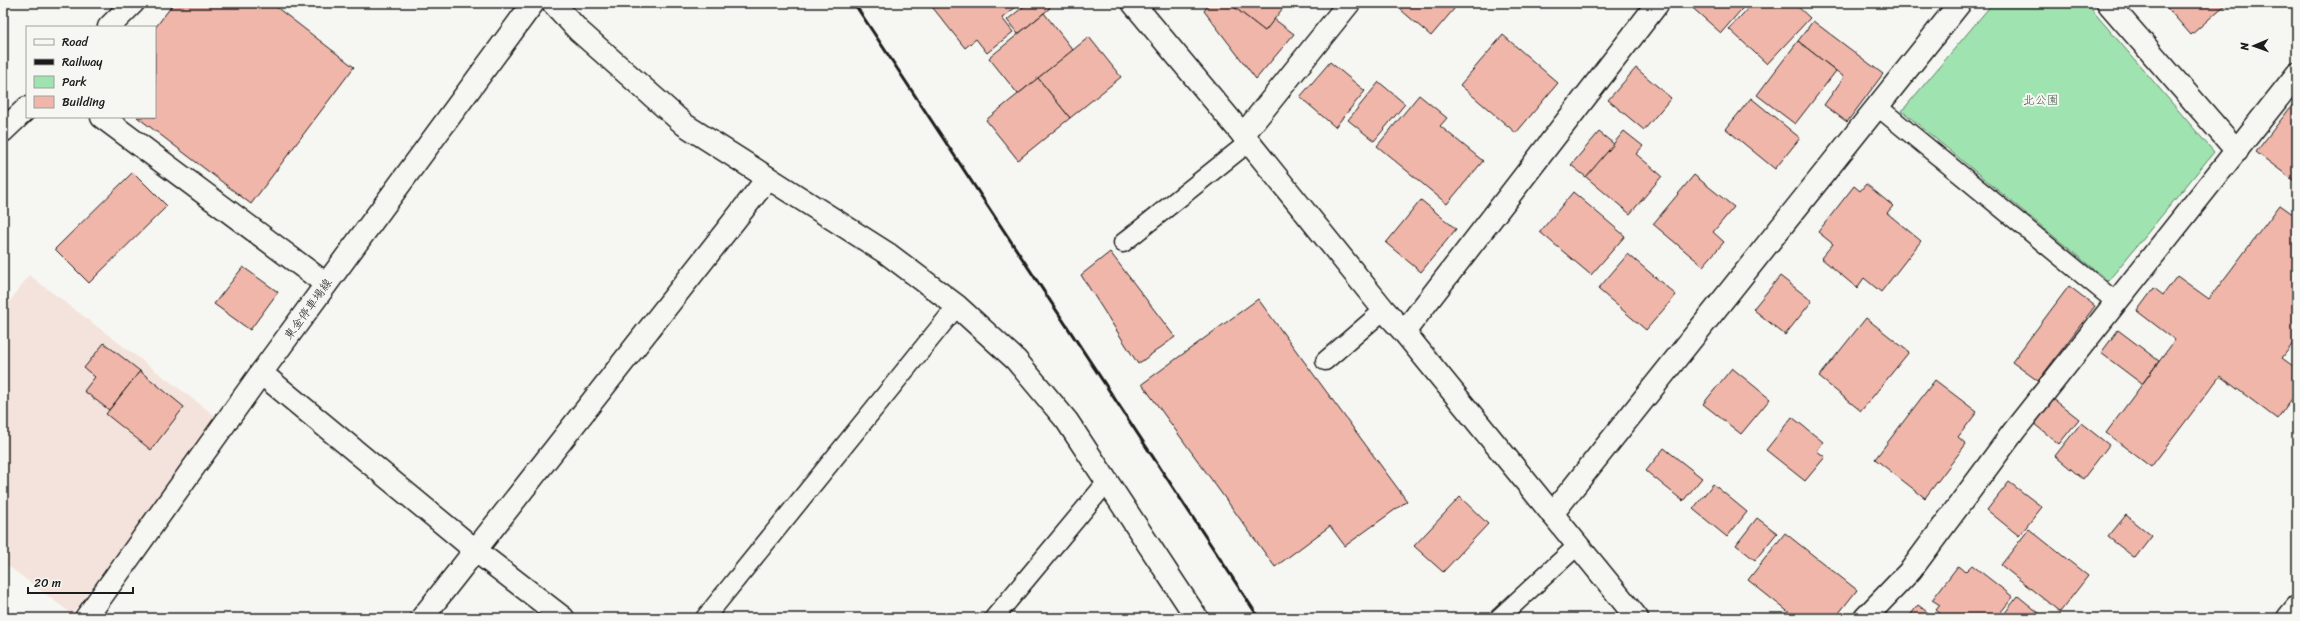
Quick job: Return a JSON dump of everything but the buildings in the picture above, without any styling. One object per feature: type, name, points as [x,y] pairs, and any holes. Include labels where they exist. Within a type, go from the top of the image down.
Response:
[{"type":"street","points":[[110,26],[133,3]]},
{"type":"street","name":"東金停車場線","points":[[86,618],[261,373],[534,3]]},
{"type":"street","points":[[553,3],[579,31],[684,125],[767,179],[888,254],[957,306],[1016,360],[1067,421],[1197,618]]},
{"type":"street","points":[[1133,3],[1246,138],[1384,310],[1404,332],[1636,618]]},
{"type":"street","points":[[1246,138],[1349,3]]},
{"type":"street","points":[[1404,332],[1658,3]]},
{"type":"street","points":[[1552,514],[1960,3]]},
{"type":"street","points":[[2108,3],[2237,150]]},
{"type":"street","points":[[1865,618],[1911,570],[2014,430],[2297,74]]},
{"type":"street","points":[[3,131],[26,109]]},
{"type":"street","points":[[103,118],[326,284]]},
{"type":"street","points":[[422,618],[767,179]]},
{"type":"street","points":[[261,373],[475,550],[563,618]]},
{"type":"street","points":[[2288,618],[2297,607]]},
{"type":"lane","points":[[1878,107],[2116,302]]},
{"type":"lane","points":[[1123,244],[1246,138]]},
{"type":"lane","points":[[705,618],[957,306]]},
{"type":"lane","points":[[1325,361],[1384,310]]},
{"type":"lane","points":[[994,618],[1107,482]]},
{"type":"lane","points":[[1499,618],[1577,546]]},
{"type":"shaded area","points":[[29,275],[218,418],[72,614],[3,562],[3,311]]},
{"type":"green space","name":"北公園","points":[[1993,3],[2086,3],[2214,152],[2108,281],[1902,111]]},
{"type":"railway","points":[[854,3],[1259,618]]}]
